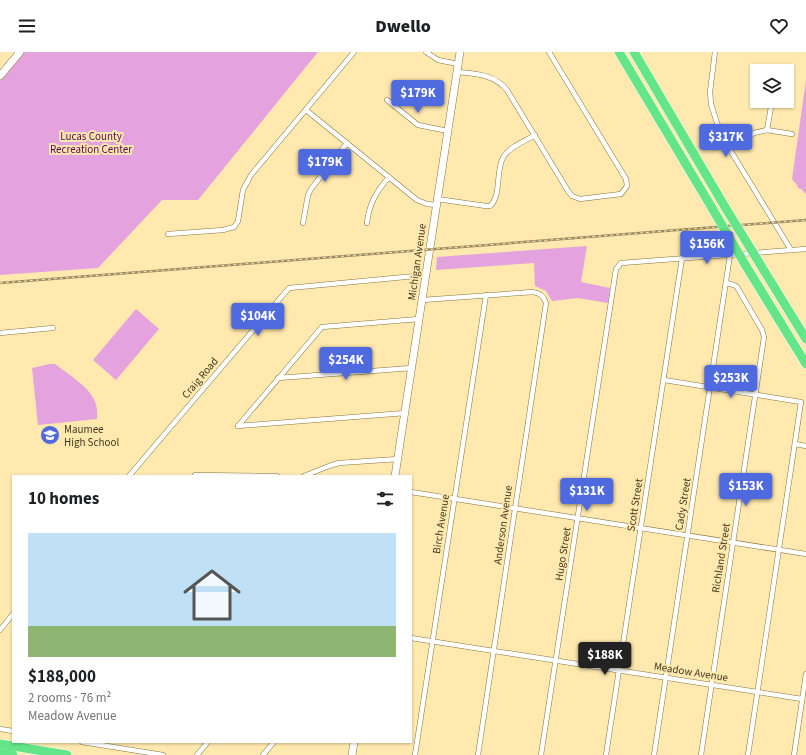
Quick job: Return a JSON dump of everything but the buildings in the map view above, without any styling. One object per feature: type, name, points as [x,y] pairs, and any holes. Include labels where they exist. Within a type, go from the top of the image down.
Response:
[{"type":"highway","points":[[619,52],[806,364]]},
{"type":"highway","points":[[634,52],[725,207],[806,339]]},
{"type":"highway","points":[[0,744],[67,755]]},
{"type":"highway","points":[[0,753],[13,755]]},
{"type":"street","points":[[0,76],[20,52]]},
{"type":"street","points":[[168,234],[223,230],[234,227],[238,221],[243,190],[247,182],[354,52]]},
{"type":"street","points":[[426,52],[438,60],[457,68],[499,81],[507,90],[568,191],[576,198],[580,199],[621,194],[626,189],[626,179],[549,52]]},
{"type":"street","name":"Michigan Avenue","points":[[395,475],[460,52]]},
{"type":"street","points":[[715,52],[710,92],[711,104],[717,123],[729,148],[791,250]]},
{"type":"street","points":[[387,100],[418,125],[448,131]]},
{"type":"street","points":[[767,130],[771,108]]},
{"type":"street","points":[[306,110],[417,200],[427,204],[437,202],[490,206],[495,200],[500,165],[504,155],[509,150],[535,135]]},
{"type":"street","points":[[729,148],[754,133],[767,130],[792,134]]},
{"type":"street","points":[[303,223],[308,195],[311,189],[347,143]]},
{"type":"street","points":[[367,223],[373,197],[388,177]]},
{"type":"street","points":[[682,258],[806,249]]},
{"type":"street","name":"Cady Street","points":[[654,755],[730,255]]},
{"type":"street","name":"Hugo Street","points":[[541,755],[616,269],[621,263],[682,258]]},
{"type":"street","name":"Scott Street","points":[[606,755],[682,258]]},
{"type":"street","name":"Craig Road","points":[[131,475],[289,288],[426,276]]},
{"type":"street","name":"Richland Street","points":[[701,755],[764,334],[736,287],[726,283]]},
{"type":"street","name":"Anderson Avenue","points":[[478,755],[546,303],[545,299],[539,293],[533,292],[486,295]]},
{"type":"street","points":[[422,300],[486,295]]},
{"type":"street","name":"Birch Avenue","points":[[415,755],[486,295]]},
{"type":"street","points":[[405,413],[238,426],[322,327],[419,319]]},
{"type":"street","points":[[0,333],[53,328]]},
{"type":"street","points":[[278,378],[412,368]]},
{"type":"street","points":[[664,380],[801,402],[748,755]]},
{"type":"street","points":[[795,444],[806,446]]},
{"type":"street","points":[[306,475],[329,466],[339,464],[398,459]]},
{"type":"street","points":[[412,492],[806,554]]},
{"type":"street","points":[[0,630],[12,615]]},
{"type":"street","name":"Meadow Avenue","points":[[412,638],[802,699]]},
{"type":"street","points":[[794,755],[806,674]]},
{"type":"street","points":[[0,729],[12,731]]},
{"type":"street","points":[[89,743],[163,755]]},
{"type":"street","points":[[197,755],[207,743]]},
{"type":"street","points":[[263,755],[273,743]]},
{"type":"street","points":[[352,755],[354,743]]},
{"type":"green space","name":"Lucas County Recreation Center","points":[[24,52],[318,52],[198,200],[162,200],[98,268],[0,275],[0,81]]},
{"type":"green space","points":[[806,80],[806,194],[798,188],[792,179]]},
{"type":"green space","points":[[587,246],[581,282],[610,288],[608,303],[578,298],[552,301],[546,291],[535,286],[534,263],[436,270],[437,257]]},
{"type":"green space","points":[[136,309],[159,329],[116,380],[93,360]]},
{"type":"green space","points":[[55,364],[85,387],[95,401],[97,419],[38,425],[32,368]]},
{"type":"railway","points":[[0,283],[806,220]]},
{"type":"place","name":"Maumee High School","points":[[50,435]]}]
